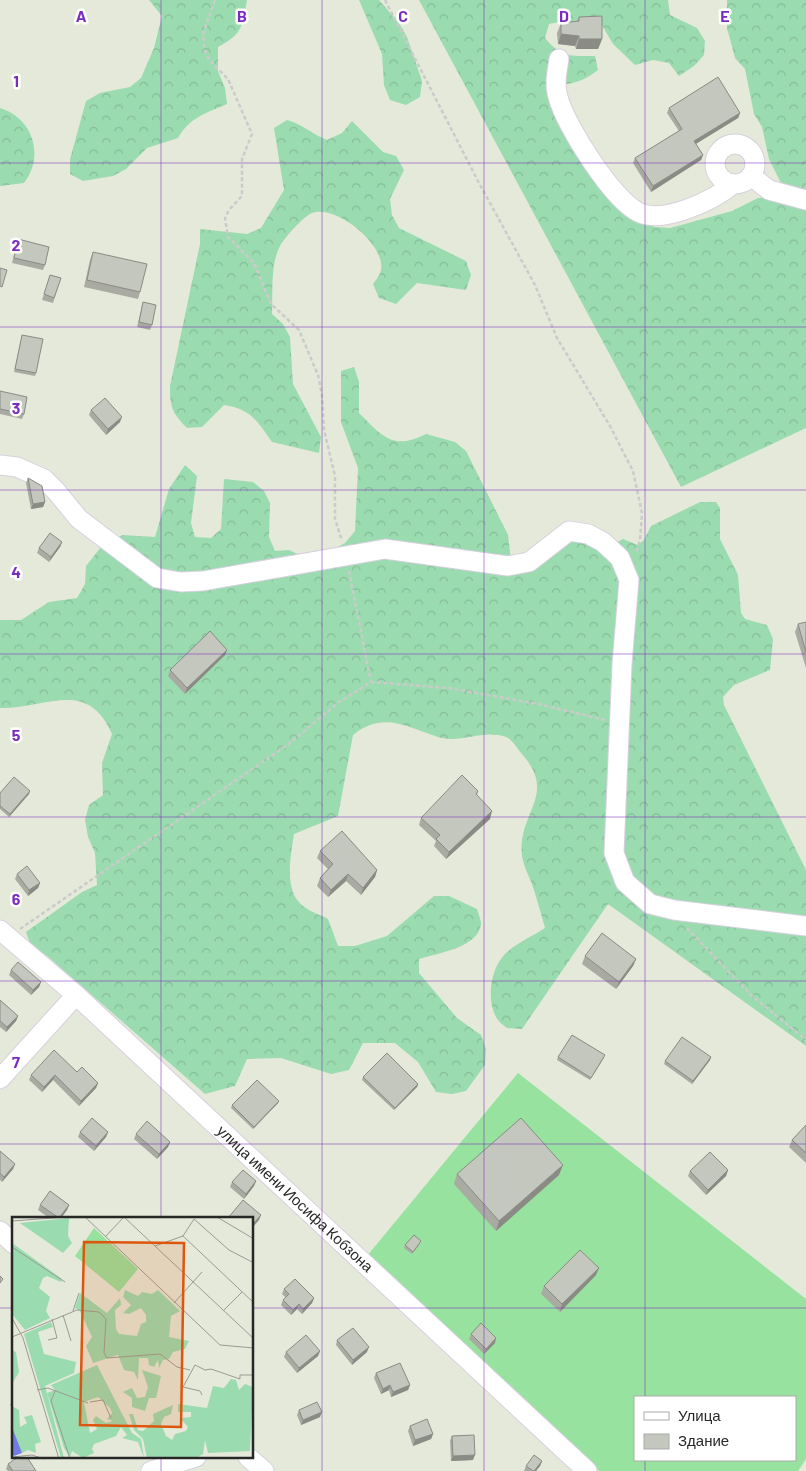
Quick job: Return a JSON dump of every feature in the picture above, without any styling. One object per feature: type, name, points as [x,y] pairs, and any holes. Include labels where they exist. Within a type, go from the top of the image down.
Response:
[{"type":"street","points":[[559,59],[556,80],[558,98],[574,134],[615,191],[629,206],[639,213],[657,216],[674,212],[722,194],[733,184],[746,181],[755,168],[754,159],[751,152],[744,146],[735,144],[727,146],[720,151],[716,158],[715,167],[718,175],[725,181],[733,184]]},
{"type":"street","points":[[751,176],[769,190],[806,200]]},
{"type":"street","points":[[0,465],[17,467],[44,479],[78,519],[157,578],[182,582],[203,581],[385,549],[508,566],[529,562],[569,531],[588,534],[603,542],[620,558],[629,580],[618,724],[614,853],[624,882],[650,904],[674,910],[806,926]]},
{"type":"street","name":"улица имени Иосифа Кобзона","points":[[4,933],[76,996],[587,1471]]},
{"type":"street","points":[[0,1079],[76,996]]},
{"type":"street","points":[[0,1231],[12,1242]]},
{"type":"street","points":[[152,1471],[193,1458]]},
{"type":"street","points":[[249,1458],[263,1471]]},
{"type":"path","points":[[216,0],[203,34],[205,51],[209,60],[228,79],[252,134],[242,159],[242,196],[228,210],[226,228],[228,237],[254,263],[271,304],[298,330],[318,375],[322,395],[324,430],[335,476],[335,520],[346,555],[371,682]]},
{"type":"path","points":[[385,0],[479,183],[535,285],[557,338],[610,426],[633,471],[642,514],[640,540],[636,556]]},
{"type":"path","points":[[4,933],[290,743],[339,702],[371,682],[466,691],[538,704],[618,724]]},
{"type":"path","points":[[686,928],[752,995],[806,1040]]},
{"type":"green space","points":[[149,0],[247,0],[242,23],[237,33],[218,47],[218,71],[225,88],[227,104],[205,113],[193,121],[182,131],[178,138],[147,148],[126,169],[113,176],[83,181],[70,174],[70,159],[86,101],[100,93],[130,87],[141,78],[154,48],[162,16]]},
{"type":"green space","points":[[359,0],[379,0],[399,23],[407,37],[422,81],[420,97],[406,105],[390,100],[384,85],[382,54]]},
{"type":"green space","points":[[419,0],[668,0],[670,15],[697,28],[705,41],[704,55],[694,66],[679,76],[669,63],[653,60],[635,65],[613,44],[600,22],[564,21],[549,24],[545,38],[556,49],[567,54],[595,56],[598,70],[579,81],[558,85],[551,98],[641,221],[655,227],[670,228],[732,211],[758,198],[773,197],[782,185],[769,159],[762,127],[754,114],[745,69],[735,58],[727,28],[727,0],[806,0],[806,428],[681,487]]},
{"type":"green space","points":[[0,108],[21,120],[28,129],[32,139],[34,161],[24,183],[0,186]]},
{"type":"green space","points":[[287,120],[327,140],[342,133],[352,121],[383,152],[396,156],[404,170],[390,199],[392,215],[399,228],[466,261],[471,275],[466,290],[417,283],[396,304],[379,298],[373,284],[381,270],[376,249],[368,239],[346,220],[322,212],[312,213],[304,218],[282,242],[275,262],[272,314],[283,324],[290,337],[293,384],[321,437],[319,453],[272,442],[253,417],[241,410],[224,405],[202,427],[187,428],[175,414],[171,399],[170,386],[200,244],[200,229],[247,234],[261,228],[284,190],[274,128]]},
{"type":"green space","points":[[354,367],[359,382],[359,413],[382,434],[396,441],[405,441],[426,434],[455,442],[466,451],[508,535],[512,569],[566,542],[581,541],[594,547],[610,546],[623,539],[638,545],[644,540],[651,526],[700,502],[716,502],[720,508],[720,539],[738,575],[741,613],[745,619],[767,625],[773,639],[770,670],[734,685],[723,697],[724,705],[806,870],[806,1046],[608,904],[522,1029],[507,1028],[499,1021],[491,1002],[493,975],[496,967],[509,950],[545,928],[522,856],[522,841],[525,827],[537,792],[536,781],[532,768],[512,742],[506,737],[497,735],[447,739],[405,725],[384,722],[364,728],[353,735],[338,816],[294,834],[290,862],[291,882],[297,899],[312,912],[328,919],[338,946],[355,946],[387,936],[434,896],[449,896],[477,909],[481,924],[473,939],[446,952],[419,959],[419,973],[457,1018],[481,1035],[486,1049],[485,1065],[466,1091],[452,1094],[436,1092],[418,1062],[395,1043],[363,1043],[349,1070],[331,1074],[281,1058],[247,1059],[235,1086],[205,1094],[46,955],[31,946],[26,932],[82,892],[97,885],[95,853],[88,837],[85,820],[89,805],[103,795],[102,763],[112,734],[102,717],[90,706],[78,701],[64,700],[0,708],[0,620],[21,620],[49,602],[77,598],[85,584],[86,566],[105,542],[123,535],[155,537],[169,489],[185,465],[197,476],[191,523],[195,537],[211,538],[221,529],[224,479],[253,482],[264,491],[270,503],[269,537],[275,551],[289,550],[304,557],[319,557],[345,543],[355,531],[358,468],[341,422],[341,371]]},
{"type":"green space","points":[[518,1073],[806,1299],[806,1459],[798,1471],[599,1471],[367,1256]]},
{"type":"building","points":[[602,16],[602,39],[579,39],[579,36],[561,34],[561,23],[579,21],[579,17]]},
{"type":"building","points":[[718,77],[740,113],[694,141],[703,155],[653,186],[635,158],[682,129],[669,108]]},
{"type":"building","points":[[18,239],[49,247],[45,265],[14,258]]},
{"type":"building","points":[[93,252],[147,264],[140,292],[87,280]]},
{"type":"building","points":[[0,268],[7,270],[2,287],[0,286]]},
{"type":"building","points":[[50,275],[61,278],[54,298],[44,294]]},
{"type":"building","points":[[143,302],[156,305],[152,325],[139,322]]},
{"type":"building","points":[[22,335],[43,339],[36,373],[15,369]]},
{"type":"building","points":[[0,391],[27,397],[24,414],[0,409]]},
{"type":"building","points":[[105,398],[122,417],[108,429],[91,410]]},
{"type":"building","points":[[28,478],[42,486],[45,502],[33,504]]},
{"type":"building","points":[[50,533],[62,542],[51,557],[39,548]]},
{"type":"building","points":[[806,622],[806,652],[798,624]]},
{"type":"building","points":[[210,631],[227,650],[187,688],[170,670]]},
{"type":"building","points":[[462,775],[478,791],[476,794],[492,811],[449,852],[436,839],[440,835],[421,818]]},
{"type":"building","points":[[14,777],[30,791],[10,814],[0,806],[0,793]]},
{"type":"building","points":[[342,831],[377,870],[363,888],[348,874],[331,890],[320,878],[333,864],[320,851]]},
{"type":"building","points":[[27,866],[40,883],[29,890],[17,874]]},
{"type":"building","points":[[602,933],[636,959],[619,982],[585,956]]},
{"type":"building","points":[[18,962],[41,982],[33,990],[11,970]]},
{"type":"building","points":[[0,1000],[18,1016],[7,1027],[0,1021]]},
{"type":"building","points":[[572,1035],[605,1055],[591,1078],[558,1057]]},
{"type":"building","points":[[682,1037],[711,1057],[693,1081],[665,1061]]},
{"type":"building","points":[[54,1050],[77,1072],[82,1067],[98,1083],[81,1101],[55,1075],[44,1087],[31,1075]]},
{"type":"building","points":[[387,1053],[418,1084],[395,1108],[363,1077]]},
{"type":"building","points":[[257,1080],[279,1101],[254,1127],[232,1105]]},
{"type":"building","points":[[92,1118],[108,1132],[96,1146],[80,1132]]},
{"type":"building","points":[[521,1118],[563,1165],[499,1221],[457,1174]]},
{"type":"building","points":[[147,1121],[170,1142],[159,1154],[136,1134]]},
{"type":"building","points":[[806,1125],[806,1153],[792,1140]]},
{"type":"building","points":[[0,1151],[15,1164],[4,1177],[0,1173]]},
{"type":"building","points":[[710,1152],[728,1170],[708,1190],[690,1171]]},
{"type":"building","points":[[243,1170],[256,1181],[246,1194],[232,1182]]},
{"type":"building","points":[[50,1191],[69,1205],[60,1217],[58,1217],[40,1205]]},
{"type":"building","points":[[243,1200],[261,1215],[254,1223],[254,1217],[229,1217]]},
{"type":"building","points":[[414,1235],[421,1241],[413,1252],[405,1245]]},
{"type":"building","points":[[580,1250],[599,1268],[562,1304],[544,1286]]},
{"type":"building","points":[[295,1279],[314,1298],[303,1309],[299,1304],[293,1310],[283,1300],[289,1294],[284,1289]]},
{"type":"building","points":[[481,1323],[496,1338],[486,1349],[471,1334]]},
{"type":"building","points":[[353,1328],[369,1347],[353,1360],[337,1340]]},
{"type":"building","points":[[306,1335],[320,1351],[299,1368],[286,1352]]},
{"type":"building","points":[[400,1363],[410,1385],[393,1392],[390,1385],[383,1389],[376,1373]]},
{"type":"building","points":[[317,1402],[322,1412],[303,1420],[299,1410]]},
{"type":"building","points":[[427,1419],[433,1434],[415,1440],[410,1426]]},
{"type":"building","points":[[474,1435],[475,1455],[453,1456],[452,1436]]},
{"type":"building","points":[[534,1455],[542,1461],[533,1471],[526,1466]]},
{"type":"building","points":[[17,1458],[28,1458],[36,1471],[13,1471],[8,1464]]}]
